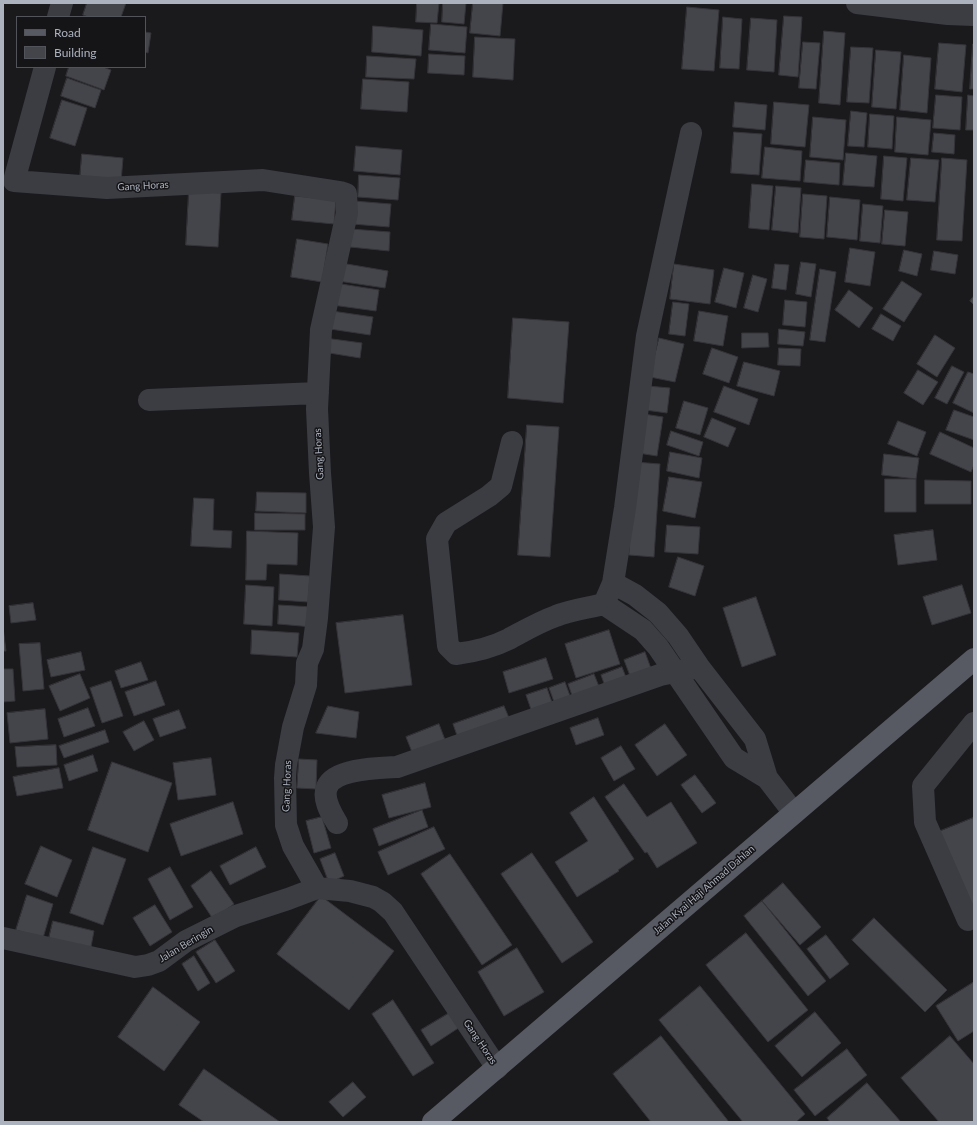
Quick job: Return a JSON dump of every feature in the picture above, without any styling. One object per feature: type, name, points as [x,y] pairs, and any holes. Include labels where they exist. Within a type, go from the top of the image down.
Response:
[{"type":"main road","name":"Jalan Kyai Haji Ahmad Dahlan","points":[[433,1122],[974,659]]},
{"type":"street","points":[[58,16],[62,3]]},
{"type":"street","points":[[857,3],[948,14],[974,15]]},
{"type":"street","name":"Gang Horas","points":[[45,68],[14,181],[107,188],[263,180],[346,194],[347,213],[321,330],[317,409],[324,527],[317,618],[313,649],[307,663],[306,685],[293,727],[286,765],[286,825],[294,846],[317,888],[350,891],[373,897],[390,909],[401,923],[497,1068]]},
{"type":"street","points":[[604,604],[613,583],[625,508],[647,336],[691,133]]},
{"type":"street","points":[[149,400],[318,393]]},
{"type":"street","points":[[512,442],[501,486],[489,496],[446,523],[437,539],[448,646],[456,654],[467,653],[494,645],[557,615],[604,604],[643,630],[658,647],[734,758],[766,778],[794,813]]},
{"type":"street","points":[[613,583],[635,595],[658,613],[678,636],[699,667],[755,739],[766,778]]},
{"type":"street","points":[[337,823],[331,813],[326,799],[327,787],[335,778],[350,772],[371,768],[397,768],[660,675],[699,667]]},
{"type":"street","points":[[968,920],[925,822],[923,786],[974,723]]},
{"type":"street","name":"Jalan Beringin","points":[[3,938],[135,967],[142,966],[159,961],[186,942],[236,916],[317,888]]},
{"type":"building","points":[[87,3],[126,3],[121,16],[83,15]]},
{"type":"building","points":[[417,3],[439,3],[437,23],[416,22]]},
{"type":"building","points":[[443,3],[466,3],[464,24],[442,22]]},
{"type":"building","points":[[473,3],[503,3],[500,36],[470,33]]},
{"type":"building","points":[[687,7],[719,10],[714,71],[682,69]]},
{"type":"building","points":[[784,16],[802,17],[798,77],[779,75]]},
{"type":"building","points":[[723,17],[742,19],[739,69],[720,68]]},
{"type":"building","points":[[751,18],[777,20],[774,72],[747,70]]},
{"type":"building","points":[[431,24],[467,27],[465,53],[429,50]]},
{"type":"building","points":[[373,26],[423,30],[421,56],[372,52]]},
{"type":"building","points":[[824,31],[845,33],[840,105],[819,103]]},
{"type":"building","points":[[146,32],[151,33],[148,53],[146,52]]},
{"type":"building","points":[[475,37],[515,39],[513,80],[473,77]]},
{"type":"building","points":[[803,42],[820,43],[816,89],[799,88]]},
{"type":"building","points":[[939,43],[966,45],[962,92],[935,89]]},
{"type":"building","points":[[973,44],[974,89],[970,89]]},
{"type":"building","points":[[851,47],[873,48],[869,103],[847,102]]},
{"type":"building","points":[[876,50],[901,52],[896,109],[872,107]]},
{"type":"building","points":[[429,54],[465,56],[464,75],[428,73]]},
{"type":"building","points":[[904,55],[931,58],[927,113],[900,110]]},
{"type":"building","points":[[367,56],[416,59],[414,79],[366,77]]},
{"type":"building","points":[[69,68],[106,68],[111,70],[104,90],[66,76]]},
{"type":"building","points":[[67,78],[101,90],[95,108],[61,96]]},
{"type":"building","points":[[363,79],[409,82],[407,112],[361,109]]},
{"type":"building","points":[[936,95],[962,97],[960,130],[933,128]]},
{"type":"building","points":[[968,95],[974,96],[974,130],[966,130]]},
{"type":"building","points":[[62,100],[87,108],[75,146],[50,138]]},
{"type":"building","points":[[735,102],[767,105],[765,130],[733,127]]},
{"type":"building","points":[[774,102],[809,105],[805,147],[771,144]]},
{"type":"building","points":[[851,111],[867,113],[864,147],[848,146]]},
{"type":"building","points":[[870,114],[894,116],[892,149],[868,147]]},
{"type":"building","points":[[813,117],[846,120],[843,160],[810,157]]},
{"type":"building","points":[[897,117],[931,120],[928,155],[895,152]]},
{"type":"building","points":[[734,132],[762,134],[759,175],[731,173]]},
{"type":"building","points":[[934,133],[955,135],[954,154],[932,152]]},
{"type":"building","points":[[356,146],[402,150],[400,175],[354,171]]},
{"type":"building","points":[[765,147],[802,151],[800,181],[762,178]]},
{"type":"building","points":[[846,153],[877,156],[874,187],[843,185]]},
{"type":"building","points":[[82,154],[123,158],[121,182],[80,178]]},
{"type":"building","points":[[884,156],[907,158],[903,201],[881,199]]},
{"type":"building","points":[[911,158],[939,160],[935,202],[907,200]]},
{"type":"building","points":[[942,158],[967,160],[962,241],[937,240]]},
{"type":"building","points":[[806,160],[840,163],[839,185],[804,182]]},
{"type":"building","points":[[359,175],[400,178],[398,200],[358,197]]},
{"type":"building","points":[[752,184],[773,186],[769,230],[749,228]]},
{"type":"building","points":[[776,186],[801,188],[798,233],[772,230]]},
{"type":"building","points":[[189,191],[221,193],[218,247],[186,245]]},
{"type":"building","points":[[803,194],[827,196],[824,239],[800,237]]},
{"type":"building","points":[[295,196],[336,200],[334,224],[292,220]]},
{"type":"building","points":[[830,197],[860,200],[857,240],[827,237]]},
{"type":"building","points":[[354,201],[391,204],[389,227],[352,224]]},
{"type":"building","points":[[863,204],[883,206],[880,243],[860,241]]},
{"type":"building","points":[[885,210],[908,212],[905,246],[882,244]]},
{"type":"building","points":[[351,229],[390,232],[389,251],[350,247]]},
{"type":"building","points":[[297,239],[328,244],[322,282],[291,277]]},
{"type":"building","points":[[850,248],[875,252],[870,286],[845,282]]},
{"type":"building","points":[[904,250],[922,254],[917,276],[899,271]]},
{"type":"building","points":[[934,251],[958,255],[955,274],[931,270]]},
{"type":"building","points":[[801,262],[816,264],[811,297],[796,294]]},
{"type":"building","points":[[341,263],[388,271],[385,288],[338,281]]},
{"type":"building","points":[[674,264],[714,270],[710,304],[670,299]]},
{"type":"building","points":[[775,264],[789,265],[786,290],[772,288]]},
{"type":"building","points":[[724,268],[744,273],[736,308],[715,302]]},
{"type":"building","points":[[820,269],[836,272],[825,342],[810,340]]},
{"type":"building","points":[[753,275],[767,279],[758,312],[744,308]]},
{"type":"building","points":[[902,281],[922,294],[904,322],[883,309]]},
{"type":"building","points":[[335,283],[379,290],[376,311],[332,305]]},
{"type":"building","points":[[849,290],[873,308],[859,328],[835,310]]},
{"type":"building","points":[[974,296],[974,305],[970,301]]},
{"type":"building","points":[[785,300],[807,302],[805,327],[783,325]]},
{"type":"building","points":[[673,302],[689,304],[685,336],[669,334]]},
{"type":"building","points":[[332,311],[373,317],[370,335],[330,329]]},
{"type":"building","points":[[699,311],[728,316],[723,346],[694,341]]},
{"type":"building","points":[[881,314],[901,326],[893,341],[872,329]]},
{"type":"building","points":[[513,318],[569,322],[563,403],[508,398]]},
{"type":"building","points":[[779,329],[805,332],[803,346],[778,344]]},
{"type":"building","points":[[742,333],[768,333],[769,347],[742,348]]},
{"type":"building","points":[[935,335],[955,348],[937,377],[917,364]]},
{"type":"building","points":[[325,338],[362,343],[360,358],[323,352]]},
{"type":"building","points":[[659,338],[684,344],[675,382],[650,377]]},
{"type":"building","points":[[712,348],[738,357],[729,383],[703,374]]},
{"type":"building","points":[[779,348],[801,349],[800,366],[778,365]]},
{"type":"building","points":[[744,362],[780,371],[774,396],[737,386]]},
{"type":"building","points":[[952,366],[964,372],[947,404],[935,398]]},
{"type":"building","points":[[918,370],[938,382],[923,405],[904,393]]},
{"type":"building","points":[[968,372],[974,374],[974,413],[953,403]]},
{"type":"building","points":[[648,386],[670,388],[667,413],[645,410]]},
{"type":"building","points":[[724,386],[758,399],[749,425],[714,412]]},
{"type":"building","points":[[684,401],[708,408],[700,435],[676,428]]},
{"type":"building","points":[[954,410],[974,417],[974,440],[946,430]]},
{"type":"building","points":[[644,414],[663,417],[657,456],[638,453]]},
{"type":"building","points":[[712,418],[736,428],[728,447],[704,437]]},
{"type":"building","points":[[898,421],[926,432],[917,456],[888,444]]},
{"type":"building","points":[[527,425],[559,427],[550,557],[518,555]]},
{"type":"building","points":[[671,431],[703,442],[699,456],[667,445]]},
{"type":"building","points":[[940,432],[974,448],[974,465],[971,472],[930,454]]},
{"type":"building","points":[[670,452],[702,458],[699,478],[667,471]]},
{"type":"building","points":[[884,454],[919,458],[916,479],[882,475]]},
{"type":"building","points":[[635,462],[660,464],[654,557],[629,555]]},
{"type":"building","points":[[669,477],[702,482],[695,518],[663,511]]},
{"type":"building","points":[[885,479],[916,479],[916,512],[885,512]]},
{"type":"building","points":[[925,480],[971,481],[971,504],[925,504]]},
{"type":"building","points":[[257,492],[306,493],[306,513],[256,511]]},
{"type":"building","points":[[194,498],[214,499],[213,530],[232,531],[231,548],[191,546]]},
{"type":"building","points":[[255,513],[305,514],[305,530],[255,530]]},
{"type":"building","points":[[667,525],[700,527],[698,554],[665,552]]},
{"type":"building","points":[[933,530],[937,560],[898,565],[894,535]]},
{"type":"building","points":[[247,531],[298,533],[297,565],[267,564],[266,580],[246,580]]},
{"type":"building","points":[[678,557],[704,566],[695,596],[669,587]]},
{"type":"building","points":[[280,574],[310,576],[308,602],[279,600]]},
{"type":"building","points":[[246,585],[274,587],[272,626],[244,624]]},
{"type":"building","points":[[962,585],[971,613],[932,625],[923,597]]},
{"type":"building","points":[[756,597],[776,655],[742,667],[723,608]]},
{"type":"building","points":[[33,603],[36,620],[11,623],[9,606]]},
{"type":"building","points":[[279,605],[313,607],[312,627],[278,624]]},
{"type":"building","points":[[403,615],[412,685],[345,693],[336,623]]},
{"type":"building","points":[[3,627],[6,651],[3,651]]},
{"type":"building","points":[[252,630],[299,633],[297,657],[251,654]]},
{"type":"building","points":[[609,630],[620,664],[576,678],[565,644]]},
{"type":"building","points":[[40,643],[44,689],[23,691],[19,644]]},
{"type":"building","points":[[81,652],[85,670],[51,677],[47,660]]},
{"type":"building","points":[[645,652],[653,674],[632,681],[624,660]]},
{"type":"building","points":[[546,658],[553,679],[509,693],[503,672]]},
{"type":"building","points":[[141,662],[148,680],[121,688],[115,671]]},
{"type":"building","points":[[622,667],[629,685],[607,692],[601,675]]},
{"type":"building","points":[[3,669],[13,669],[15,701],[3,702]]},
{"type":"building","points":[[80,674],[90,698],[60,711],[49,686]]},
{"type":"building","points":[[594,674],[602,694],[575,704],[568,684]]},
{"type":"building","points":[[111,681],[123,716],[102,723],[90,688]]},
{"type":"building","points":[[156,681],[165,705],[134,716],[125,692]]},
{"type":"building","points":[[565,682],[573,704],[557,710],[549,688]]},
{"type":"building","points":[[547,688],[555,711],[534,718],[526,695]]},
{"type":"building","points":[[328,706],[359,712],[356,738],[316,733]]},
{"type":"building","points":[[504,706],[512,725],[460,744],[453,724]]},
{"type":"building","points":[[88,708],[95,726],[64,737],[58,719]]},
{"type":"building","points":[[45,709],[48,739],[10,743],[7,713]]},
{"type":"building","points":[[179,710],[186,728],[160,737],[153,719]]},
{"type":"building","points":[[598,718],[604,735],[576,745],[570,728]]},
{"type":"building","points":[[144,721],[154,740],[134,751],[123,732]]},
{"type":"building","points":[[439,724],[447,745],[414,757],[406,737]]},
{"type":"building","points":[[665,724],[687,755],[657,776],[635,745]]},
{"type":"building","points":[[105,730],[109,742],[64,758],[59,746]]},
{"type":"building","points":[[56,745],[57,765],[17,767],[15,747]]},
{"type":"building","points":[[621,746],[635,769],[614,781],[601,758]]},
{"type":"building","points":[[93,755],[98,771],[69,781],[64,765]]},
{"type":"building","points":[[211,758],[216,795],[178,800],[173,763]]},
{"type":"building","points":[[299,759],[317,760],[316,789],[297,788]]},
{"type":"building","points":[[112,762],[172,783],[148,852],[88,830]]},
{"type":"building","points":[[59,768],[63,788],[17,796],[13,777]]},
{"type":"building","points":[[695,775],[716,803],[702,813],[681,785]]},
{"type":"building","points":[[425,783],[431,807],[389,818],[382,795]]},
{"type":"building","points":[[624,784],[647,817],[671,802],[697,843],[657,868],[647,852],[645,853],[605,797]]},
{"type":"building","points":[[594,797],[634,859],[618,870],[619,871],[577,897],[555,862],[588,841],[570,813]]},
{"type":"building","points":[[233,802],[243,834],[181,856],[170,824]]},
{"type":"building","points":[[422,810],[428,827],[379,846],[373,829]]},
{"type":"building","points":[[322,817],[331,848],[314,853],[306,821]]},
{"type":"building","points":[[973,818],[974,822],[974,923],[938,832]]},
{"type":"building","points":[[434,827],[445,849],[388,875],[378,852]]},
{"type":"building","points":[[41,846],[72,860],[57,897],[25,884]]},
{"type":"building","points":[[93,847],[126,859],[103,925],[70,913]]},
{"type":"building","points":[[256,847],[266,867],[230,885],[220,866]]},
{"type":"building","points":[[335,853],[344,876],[329,883],[320,859]]},
{"type":"building","points":[[532,853],[593,942],[562,963],[501,874]]},
{"type":"building","points":[[450,854],[512,945],[482,965],[421,874]]},
{"type":"building","points":[[170,867],[193,907],[170,920],[148,879]]},
{"type":"building","points":[[211,871],[234,904],[213,919],[191,886]]},
{"type":"building","points":[[783,883],[821,927],[800,945],[762,901]]},
{"type":"building","points":[[27,895],[53,904],[43,938],[16,930]]},
{"type":"building","points":[[321,896],[394,951],[349,1010],[277,954]]},
{"type":"building","points":[[762,901],[826,981],[808,996],[744,916]]},
{"type":"building","points":[[155,905],[172,932],[150,946],[133,918]]},
{"type":"building","points":[[874,918],[947,990],[925,1012],[852,940]]},
{"type":"building","points":[[53,921],[94,931],[90,952],[48,942]]},
{"type":"building","points":[[746,933],[808,1010],[768,1042],[706,965]]},
{"type":"building","points":[[826,935],[849,964],[830,979],[807,949]]},
{"type":"building","points":[[215,940],[235,971],[216,983],[196,952]]},
{"type":"building","points":[[517,948],[544,992],[504,1016],[478,972]]},
{"type":"building","points":[[194,956],[210,983],[198,991],[182,964]]},
{"type":"building","points":[[974,982],[974,1031],[958,1041],[936,1006]]},
{"type":"building","points":[[700,986],[805,1114],[796,1122],[743,1122],[659,1020]]},
{"type":"building","points":[[153,987],[200,1022],[164,1071],[118,1037]]},
{"type":"building","points":[[393,1000],[434,1063],[413,1076],[372,1014]]},
{"type":"building","points":[[451,1012],[460,1027],[431,1046],[421,1030]]},
{"type":"building","points":[[815,1012],[841,1043],[802,1077],[775,1046]]},
{"type":"building","points":[[661,1036],[729,1122],[651,1122],[613,1074]]},
{"type":"building","points":[[950,1036],[974,1064],[974,1122],[939,1122],[901,1078]]},
{"type":"building","points":[[847,1049],[867,1075],[815,1116],[794,1090]]},
{"type":"building","points":[[204,1069],[280,1122],[204,1122],[179,1105]]},
{"type":"building","points":[[353,1082],[366,1097],[343,1117],[329,1102]]},
{"type":"building","points":[[867,1083],[901,1122],[830,1122],[827,1118]]}]
